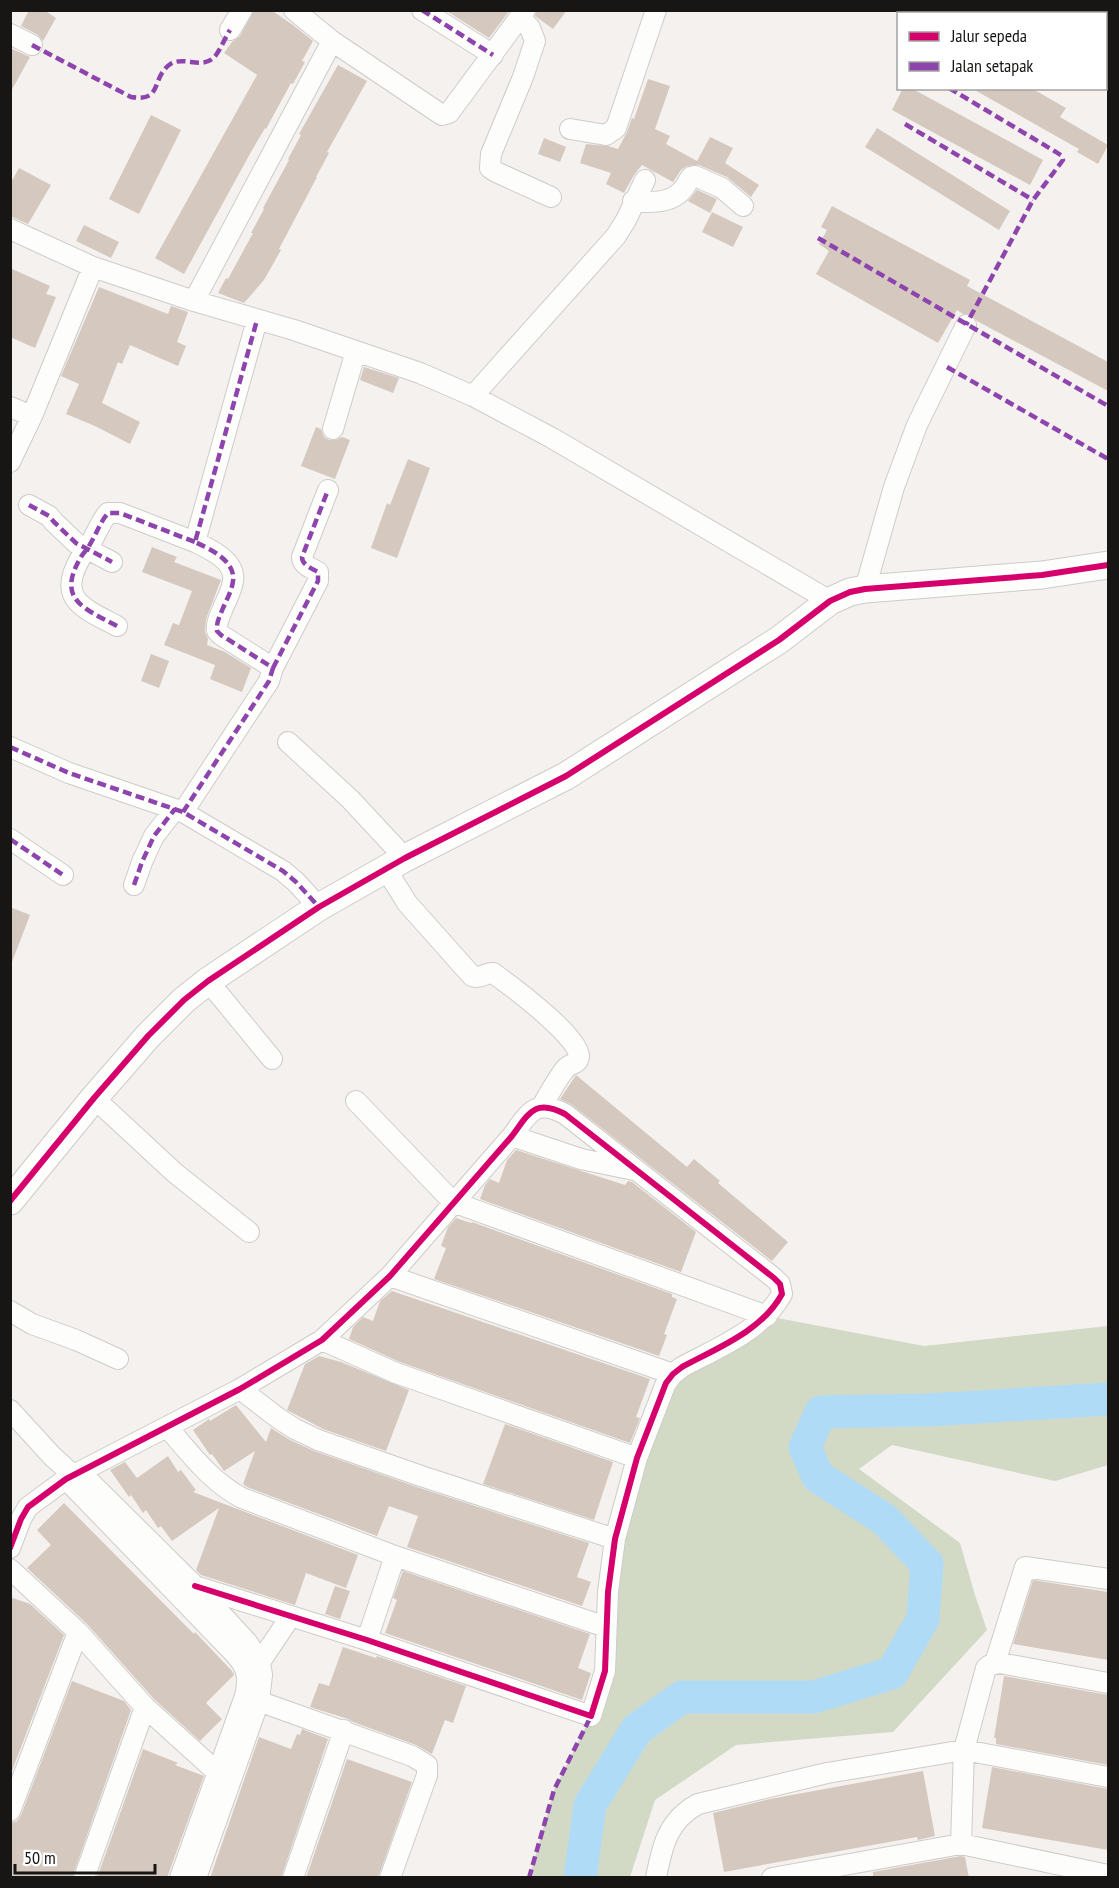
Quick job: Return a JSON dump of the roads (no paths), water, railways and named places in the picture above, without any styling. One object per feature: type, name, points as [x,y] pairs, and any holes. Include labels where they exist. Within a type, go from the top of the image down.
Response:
[{"type":"street","points":[[230,30],[242,10]]},
{"type":"street","points":[[422,10],[493,55]]},
{"type":"street","points":[[570,129],[606,135],[616,128],[656,10]]},
{"type":"street","points":[[302,13],[332,41],[442,115],[448,113],[522,14],[535,41],[523,77],[491,154],[490,168],[551,197]]},
{"type":"street","points":[[10,34],[32,45]]},
{"type":"street","points":[[194,301],[332,41]]},
{"type":"street","points":[[633,201],[648,203],[671,199],[683,190],[691,177],[695,176],[722,188],[743,206]]},
{"type":"street","points":[[473,396],[616,236],[645,180]]},
{"type":"street","points":[[10,229],[93,267],[356,351],[420,373],[473,396],[552,438],[830,601]]},
{"type":"street","points":[[10,462],[32,416],[93,267]]},
{"type":"street","points":[[195,542],[257,320]]},
{"type":"street","points":[[865,589],[894,487],[917,425],[966,325]]},
{"type":"street","points":[[333,429],[356,351]]},
{"type":"street","points":[[10,407],[32,416]]},
{"type":"street","points":[[134,885],[154,836],[179,810],[269,681],[273,668],[318,581],[318,572],[305,565],[302,557],[328,490]]},
{"type":"street","points":[[29,504],[43,511],[70,539],[112,562]]},
{"type":"street","points":[[117,626],[89,611],[76,600],[70,591],[70,582],[81,555],[88,548],[104,517],[114,512],[155,525],[195,542],[225,560],[234,577],[218,621],[217,631],[221,636],[273,668]]},
{"type":"street","points":[[10,1200],[94,1098],[167,1016],[208,981],[319,907],[395,864],[566,776],[779,640],[830,601],[850,592],[865,589],[1042,575],[1108,565]]},
{"type":"street","points":[[288,742],[350,799],[395,864],[406,903],[472,976],[481,978],[493,973],[529,1000],[573,1042],[580,1058],[567,1067],[542,1106]]},
{"type":"street","points":[[10,747],[69,773],[179,810],[283,871],[319,907]]},
{"type":"street","points":[[10,839],[63,875]]},
{"type":"street","points":[[208,981],[272,1059]]},
{"type":"street","points":[[94,1098],[175,1173],[249,1232]]},
{"type":"street","points":[[356,1101],[453,1202],[767,1316]]},
{"type":"street","points":[[10,1548],[28,1507],[73,1475],[240,1389],[322,1340],[390,1275],[535,1108],[542,1106],[565,1114],[780,1284],[782,1294],[767,1316],[742,1334],[682,1367],[666,1383],[637,1458],[615,1539],[608,1592],[605,1671],[591,1716],[367,1640],[195,1586]]},
{"type":"street","points":[[512,1136],[581,1159],[638,1171]]},
{"type":"street","points":[[390,1275],[673,1374]]},
{"type":"street","points":[[10,1311],[38,1327],[76,1340],[118,1359]]},
{"type":"street","points":[[322,1340],[396,1373],[637,1458]]},
{"type":"street","points":[[240,1389],[278,1418],[318,1440],[615,1539]]},
{"type":"street","points":[[10,1410],[52,1456],[195,1586],[247,1642],[260,1662],[262,1675],[218,1773],[180,1878]]},
{"type":"street","points":[[167,1427],[210,1476],[230,1492],[242,1498],[395,1556],[606,1627]]},
{"type":"street","points":[[73,1475],[243,1663],[248,1677],[252,1698],[196,1878]]},
{"type":"street","points":[[367,1640],[395,1556]]},
{"type":"street","points":[[995,1663],[1025,1567],[1108,1579]]},
{"type":"street","points":[[10,1569],[78,1632],[145,1707],[218,1773]]},
{"type":"street","points":[[260,1662],[291,1616]]},
{"type":"street","points":[[10,1811],[78,1632]]},
{"type":"street","points":[[961,1844],[964,1750],[984,1672],[990,1665],[995,1663],[1108,1683]]},
{"type":"street","points":[[252,1698],[345,1730],[420,1759],[427,1765],[428,1769],[390,1878]]},
{"type":"street","points":[[84,1878],[145,1707]]},
{"type":"street","points":[[293,1878],[345,1730]]},
{"type":"street","points":[[656,1878],[660,1858],[671,1828],[686,1810],[698,1804],[827,1773],[964,1750],[1108,1777]]},
{"type":"street","points":[[772,1878],[961,1844],[1078,1874],[1108,1875]]},
{"type":"waterway","points":[[580,1878],[590,1805],[637,1729],[682,1697],[814,1697],[892,1673],[923,1619],[927,1564],[884,1519],[818,1477],[805,1447],[821,1412],[928,1410],[1108,1399]]}]
